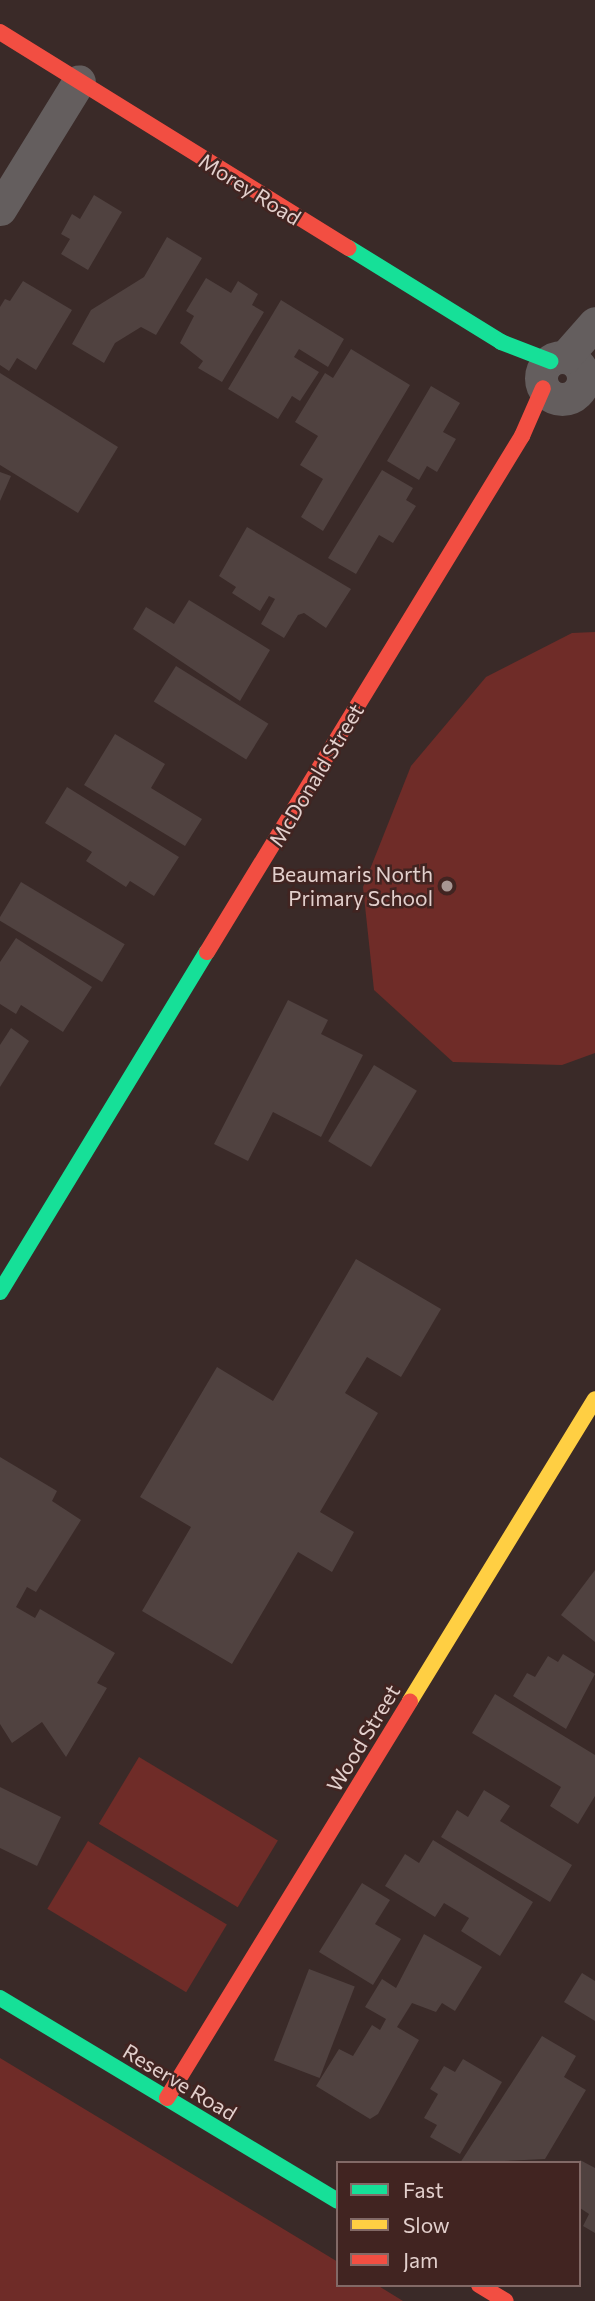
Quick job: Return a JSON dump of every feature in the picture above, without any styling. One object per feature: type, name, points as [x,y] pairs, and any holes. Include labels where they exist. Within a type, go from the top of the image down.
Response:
[{"type":"street","name":"Morey Road","points":[[0,32],[568,383]]},
{"type":"street","points":[[0,209],[79,81]]},
{"type":"street","name":"McDonald Street","points":[[0,1292],[522,436],[568,383],[595,323]]},
{"type":"street","points":[[568,383],[595,335]]},
{"type":"street","name":"Wood Street","points":[[167,2098],[595,1399]]},
{"type":"street","name":"Reserve Road","points":[[0,1998],[336,2200]]},
{"type":"street","points":[[482,2287],[506,2301]]},
{"type":"shaded area","points":[[595,632],[595,1053],[562,1065],[453,1062],[374,990],[363,887],[411,766],[486,677],[572,633]]},
{"type":"shaded area","points":[[139,1757],[278,1840],[238,1907],[99,1824]]},
{"type":"shaded area","points":[[88,1841],[227,1924],[186,1992],[47,1909]]},
{"type":"shaded area","points":[[0,2058],[336,2261],[336,2287],[380,2287],[403,2301],[0,2301]]},
{"type":"building","points":[[94,195],[122,212],[88,270],[61,254],[70,239],[61,234],[72,214],[80,219]]},
{"type":"building","points":[[167,237],[202,258],[156,335],[141,327],[115,343],[104,363],[72,344],[91,310],[144,277]]},
{"type":"building","points":[[206,278],[231,293],[238,281],[258,294],[252,305],[264,312],[222,382],[198,368],[203,361],[180,343],[194,316],[186,311]]},
{"type":"building","points":[[23,281],[72,310],[36,370],[17,358],[9,371],[0,365],[0,307],[5,299],[10,301]]},
{"type":"building","points":[[281,300],[344,339],[328,367],[299,349],[294,357],[319,372],[300,401],[292,396],[278,419],[228,389]]},
{"type":"building","points":[[351,349],[410,385],[323,531],[301,517],[323,479],[300,465],[318,436],[295,422],[325,373],[333,378]]},
{"type":"building","points":[[0,373],[118,447],[78,513],[0,465]]},
{"type":"building","points":[[431,386],[460,403],[443,432],[456,439],[437,472],[427,466],[419,480],[387,461]]},
{"type":"building","points":[[382,470],[413,488],[406,500],[416,506],[393,543],[379,535],[356,574],[328,558]]},
{"type":"building","points":[[0,472],[11,476],[0,501]]},
{"type":"building","points":[[247,527],[351,589],[326,628],[304,613],[298,615],[284,638],[261,624],[275,599],[269,596],[260,611],[232,593],[236,587],[219,576]]},
{"type":"building","points":[[189,600],[270,650],[240,701],[133,629],[146,607],[174,624]]},
{"type":"building","points":[[176,666],[268,724],[246,759],[154,702]]},
{"type":"building","points":[[115,734],[165,764],[151,788],[202,819],[185,846],[84,785]]},
{"type":"building","points":[[67,787],[179,857],[154,896],[130,881],[126,887],[86,861],[92,852],[45,823]]},
{"type":"building","points":[[21,882],[125,944],[102,982],[0,921]]},
{"type":"building","points":[[16,938],[92,987],[63,1032],[21,1005],[16,1014],[0,1004],[0,962]]},
{"type":"building","points":[[288,1000],[328,1020],[321,1034],[363,1055],[321,1137],[273,1112],[248,1161],[214,1144]]},
{"type":"building","points":[[11,1028],[29,1041],[0,1087],[0,1045]]},
{"type":"building","points":[[374,1065],[417,1091],[371,1167],[328,1141]]},
{"type":"building","points":[[356,1259],[441,1309],[401,1377],[367,1357],[345,1393],[378,1413],[320,1512],[354,1532],[332,1572],[298,1552],[232,1664],[142,1611],[191,1527],[140,1497],[217,1367],[273,1401]]},
{"type":"building","points":[[0,1457],[57,1491],[52,1501],[81,1520],[36,1592],[27,1587],[16,1607],[35,1618],[40,1609],[115,1653],[97,1683],[107,1688],[66,1757],[42,1722],[12,1743],[0,1724]]},
{"type":"building","points":[[595,1570],[595,1642],[561,1615]]},
{"type":"building","points":[[563,1654],[595,1674],[566,1729],[513,1696],[527,1673],[535,1677],[548,1656],[558,1662]]},
{"type":"building","points":[[495,1694],[595,1755],[595,1796],[578,1824],[550,1806],[561,1787],[472,1733]]},
{"type":"building","points":[[0,1787],[61,1817],[37,1866],[0,1848]]},
{"type":"building","points":[[484,1790],[510,1806],[500,1821],[572,1865],[550,1902],[441,1837],[457,1810],[468,1817]]},
{"type":"building","points":[[433,1840],[533,1902],[500,1956],[461,1931],[469,1918],[444,1903],[435,1917],[385,1886],[405,1854],[419,1863]]},
{"type":"building","points":[[362,1883],[390,1900],[375,1924],[401,1939],[373,1985],[319,1952]]},
{"type":"building","points":[[424,1934],[482,1967],[455,2011],[442,2003],[436,2012],[412,2003],[397,2027],[419,2040],[378,2114],[370,2119],[316,2086],[339,2049],[353,2056],[372,2025],[380,2030],[386,2019],[365,2007],[382,1979],[396,1988]]},
{"type":"building","points":[[309,1969],[355,1987],[320,2078],[274,2060]]},
{"type":"building","points":[[582,1973],[595,1981],[595,2021],[564,2002]]},
{"type":"building","points":[[542,2036],[576,2056],[564,2077],[586,2090],[545,2159],[461,2161]]},
{"type":"building","points":[[463,2059],[502,2082],[460,2154],[430,2137],[437,2125],[424,2118],[438,2094],[430,2089],[444,2066],[455,2072]]},
{"type":"building","points":[[580,2161],[595,2168],[595,2233],[583,2226],[589,2214],[581,2209]]},
{"type":"traffic: fast","points":[[349,248],[501,342],[550,361]]},
{"type":"traffic: fast","points":[[0,1292],[207,952]]},
{"type":"traffic: fast","points":[[0,1998],[336,2200]]},
{"type":"traffic: slow","points":[[410,1701],[595,1399]]},
{"type":"traffic: jam","points":[[0,32],[349,248]]},
{"type":"traffic: jam","points":[[207,952],[522,436],[543,388]]},
{"type":"traffic: jam","points":[[167,2098],[410,1701]]},
{"type":"traffic: jam","points":[[482,2287],[506,2301]]},
{"type":"place","name":"Beaumaris North Primary School","points":[[447,886]]}]
